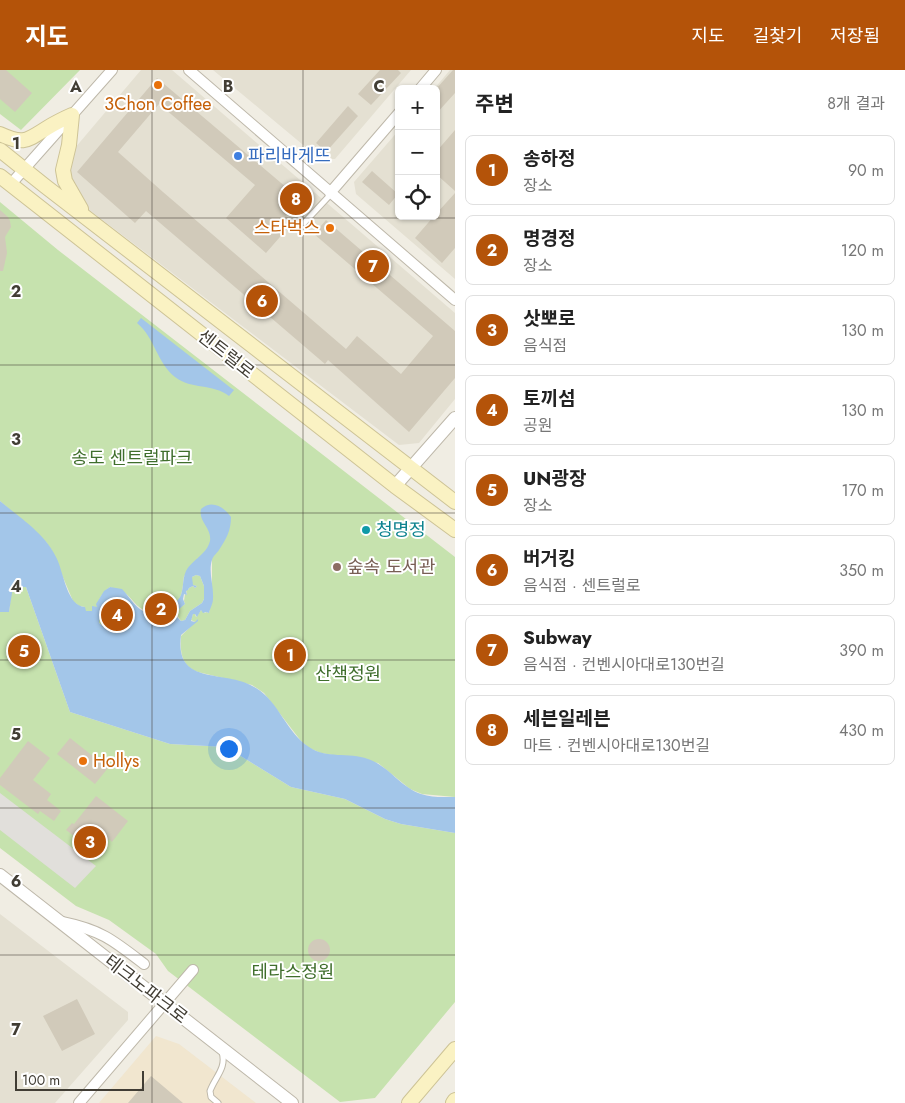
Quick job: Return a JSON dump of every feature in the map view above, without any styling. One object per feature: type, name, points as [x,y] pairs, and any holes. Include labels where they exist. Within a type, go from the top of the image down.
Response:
[{"type":"main road","points":[[0,134],[10,140],[22,141],[30,139],[72,115]]},
{"type":"main road","points":[[72,115],[69,146],[63,170],[65,181],[86,218]]},
{"type":"main road","name":"센트럴로","points":[[0,150],[455,502]]},
{"type":"main road","name":"센트럴로","points":[[5,180],[394,486],[455,530]]},
{"type":"main road","points":[[409,1103],[455,1049]]},
{"type":"street","points":[[5,180],[24,169],[112,70]]},
{"type":"street","points":[[189,70],[455,300]]},
{"type":"street","points":[[423,85],[436,70]]},
{"type":"street","points":[[331,193],[395,118]]},
{"type":"street","points":[[394,486],[455,418]]},
{"type":"street","name":"테크노파크로","points":[[0,875],[214,1042],[286,1101]]},
{"type":"street","points":[[60,922],[88,928],[100,933],[144,964]]},
{"type":"street","points":[[80,1103],[193,970]]},
{"type":"lane","points":[[304,223],[331,193]]},
{"type":"lane","points":[[214,1042],[224,1058],[221,1072],[210,1091],[211,1097],[218,1103]]},
{"type":"shaded area","points":[[141,70],[172,70],[455,313],[455,399],[419,443],[399,445],[63,190],[58,168]]},
{"type":"shaded area","points":[[213,70],[411,70],[398,85],[395,85],[395,89],[335,159],[320,159]]},
{"type":"shaded area","points":[[450,70],[455,70],[455,279],[356,194],[354,182],[395,135],[395,220],[440,220],[440,85],[437,85]]},
{"type":"shaded area","points":[[0,793],[96,866],[75,888],[0,830]]},
{"type":"shaded area","points":[[0,914],[128,1012],[128,1020],[55,1103],[0,1103]]},
{"type":"shaded area","points":[[156,1036],[179,1044],[256,1103],[99,1103]]},
{"type":"green space","points":[[0,70],[80,70],[21,130],[0,114]]},
{"type":"green space","name":"송도 센트럴파크","points":[[0,202],[58,250],[455,557],[455,797],[422,794],[410,789],[378,763],[321,753],[309,748],[301,741],[264,693],[252,685],[198,672],[188,666],[181,652],[181,636],[195,622],[191,620],[193,614],[196,617],[201,610],[209,613],[212,603],[212,559],[184,576],[182,593],[178,600],[164,611],[147,612],[124,592],[110,587],[101,596],[97,607],[92,611],[85,611],[85,607],[79,606],[73,601],[51,549],[46,542],[0,501]]},
{"type":"green space","points":[[200,576],[204,586],[204,599],[202,603],[190,611],[185,620],[181,621],[177,615],[178,609],[185,604],[186,590],[197,586],[192,585],[192,577]]},
{"type":"green space","name":"테라스정원","points":[[12,587],[26,587],[70,712],[170,744],[226,747],[291,787],[345,799],[385,819],[401,824],[455,833],[455,1002],[375,1098],[340,1102],[168,971],[156,954],[109,920],[76,906],[0,848],[0,612],[9,612]]},
{"type":"green space","points":[[122,604],[132,608],[134,613],[130,618],[108,626],[103,626],[99,623],[99,618],[107,606],[119,610]]},
{"type":"water","points":[[141,318],[234,390],[229,396],[216,389],[188,384],[175,377],[164,365],[148,336],[137,323]]},
{"type":"water","points":[[0,501],[32,527],[46,542],[57,559],[70,595],[79,605],[85,607],[86,611],[92,611],[92,606],[97,607],[96,604],[104,591],[110,587],[122,589],[134,604],[148,613],[164,611],[180,597],[186,571],[206,550],[210,541],[209,532],[201,518],[201,509],[213,504],[221,507],[231,517],[226,538],[212,560],[213,603],[209,613],[203,613],[201,610],[197,617],[193,614],[191,621],[195,622],[198,619],[198,621],[181,635],[181,652],[186,663],[194,670],[205,674],[244,682],[256,688],[271,701],[301,741],[316,751],[368,759],[382,766],[414,791],[429,796],[455,797],[455,833],[401,824],[385,819],[345,799],[291,787],[226,747],[170,744],[70,712],[26,587],[13,587],[9,612],[0,612]],"holes":[[[200,576],[204,586],[204,599],[202,603],[190,611],[185,620],[181,621],[177,617],[178,610],[185,604],[183,599],[184,594],[187,595],[186,591],[193,586],[195,588],[197,586],[193,585],[192,577]],[[123,604],[132,608],[134,613],[130,618],[106,626],[99,623],[100,616],[107,606],[118,610]]]},
{"type":"building","points":[[0,70],[6,70],[32,93],[15,112],[0,99]]},
{"type":"building","points":[[380,70],[398,70],[401,73],[371,105],[358,94]]},
{"type":"building","points":[[455,70],[455,93],[440,110],[440,85]]},
{"type":"building","points":[[157,78],[300,199],[286,216],[293,222],[266,253],[226,218],[255,185],[159,104],[118,152],[346,349],[357,336],[401,374],[433,336],[314,234],[326,220],[455,331],[455,378],[409,432],[328,360],[325,364],[146,211],[135,223],[77,172]]},
{"type":"building","points":[[348,106],[358,116],[326,152],[316,143]]},
{"type":"building","points":[[455,130],[455,191],[440,178],[440,147]]},
{"type":"building","points":[[372,171],[395,191],[395,198],[389,205],[362,182]]},
{"type":"building","points":[[455,193],[455,248],[442,263],[415,238],[431,220],[440,220],[440,210]]},
{"type":"building","points":[[0,210],[8,217],[11,227],[5,237],[7,253],[3,271],[0,271]]},
{"type":"building","name":"Hollys","points":[[70,738],[108,768],[95,784],[57,754]]},
{"type":"building","points":[[28,741],[50,758],[33,780],[51,794],[47,800],[61,811],[54,821],[40,811],[38,814],[0,785],[0,778]]},
{"type":"building","points":[[96,796],[128,821],[112,842],[109,839],[96,856],[77,842],[79,840],[66,830],[72,823],[74,824]]},
{"type":"building","points":[[319,939],[329,946],[330,950],[323,960],[319,961],[309,954],[308,950],[315,940]]},
{"type":"building","points":[[77,999],[95,1034],[62,1051],[43,1016]]},
{"type":"building","points":[[151,1076],[183,1103],[128,1103]]},
{"type":"place","name":"3Chon Coffee","points":[[158,85]]},
{"type":"place","name":"파리바게뜨","points":[[238,156]]},
{"type":"place","name":"세븐일레븐","points":[[296,199]]},
{"type":"place","name":"스타벅스","points":[[330,228]]},
{"type":"place","name":"Subway","points":[[373,266]]},
{"type":"place","name":"버거킹","points":[[262,301]]},
{"type":"place","name":"청명정","points":[[366,530]]},
{"type":"place","name":"숲속 도서관","points":[[337,567]]},
{"type":"place","name":"명경정","points":[[161,609]]},
{"type":"place","name":"토끼섬","points":[[117,615]]},
{"type":"place","name":"UN광장","points":[[24,651]]},
{"type":"place","name":"송하정","points":[[290,655]]},
{"type":"place","name":"Hollys","points":[[83,761]]},
{"type":"place","name":"삿뽀로","points":[[90,842]]},
{"type":"park label","name":"산책정원","points":[[348,674]]}]
